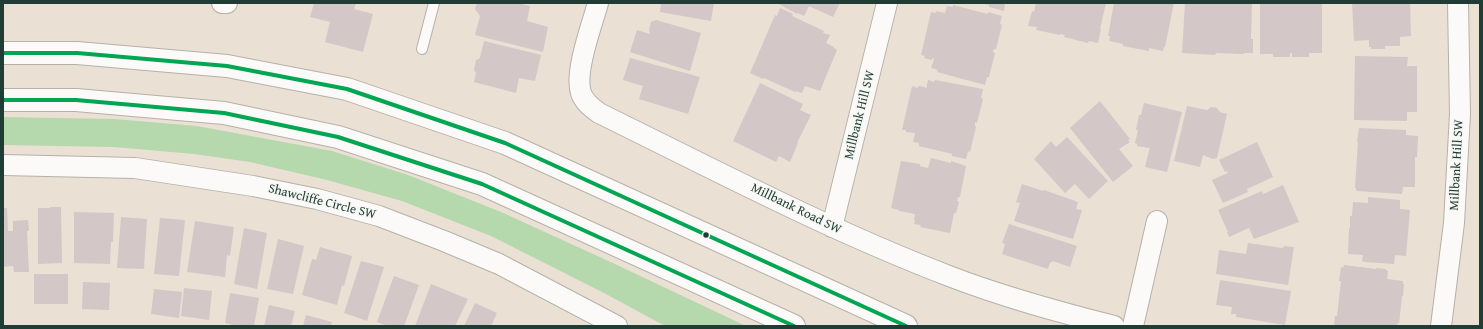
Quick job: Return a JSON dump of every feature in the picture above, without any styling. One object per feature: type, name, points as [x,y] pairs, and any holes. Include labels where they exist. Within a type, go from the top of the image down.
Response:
[{"type":"main road","points":[[3,53],[77,53],[227,66],[346,89],[505,143],[906,326]]},
{"type":"main road","points":[[3,100],[76,100],[224,113],[338,137],[482,184],[794,326]]},
{"type":"street","points":[[222,3],[227,3]]},
{"type":"street","name":"Millbank Road SW","points":[[598,3],[580,68],[579,82],[581,94],[587,104],[599,113],[832,227],[950,276],[1022,300],[1114,326]]},
{"type":"street","name":"Millbank Hill SW","points":[[832,227],[887,3]]},
{"type":"street","name":"Millbank Hill SW","points":[[1441,326],[1454,223],[1460,122],[1458,3]]},
{"type":"street","name":"Shawcliffe Circle SW","points":[[3,165],[135,168],[253,186],[318,199],[378,216],[499,264],[618,326]]},
{"type":"street","points":[[1132,326],[1157,221]]},
{"type":"lane","points":[[422,50],[434,3]]},
{"type":"green space","points":[[3,117],[114,119],[197,126],[332,151],[408,175],[501,212],[746,326],[665,326],[604,293],[491,236],[402,201],[327,180],[250,162],[194,154],[114,147],[3,145]]},
{"type":"building","points":[[314,3],[356,3],[354,9],[373,14],[363,52],[325,42],[330,22],[310,17]]},
{"type":"building","points":[[477,3],[517,3],[530,6],[527,21],[548,27],[543,52],[475,35],[480,16],[475,9]]},
{"type":"building","points":[[661,3],[714,3],[711,21],[660,12]]},
{"type":"building","points":[[777,3],[840,3],[833,17],[809,6],[804,16],[798,13],[797,14]]},
{"type":"building","points":[[982,3],[1005,3],[1004,11],[989,7],[989,5]]},
{"type":"building","points":[[1036,3],[1106,3],[1098,43],[1089,41],[1088,43],[1064,37],[1065,35],[1036,30],[1037,27],[1028,26]]},
{"type":"building","points":[[1114,3],[1174,3],[1163,51],[1149,48],[1149,51],[1123,46],[1123,44],[1109,41],[1110,36],[1108,36]]},
{"type":"building","points":[[1185,3],[1252,4],[1251,39],[1253,39],[1253,53],[1216,53],[1215,55],[1182,53]]},
{"type":"building","points":[[1260,3],[1322,3],[1322,53],[1309,53],[1309,57],[1292,57],[1292,53],[1290,53],[1290,57],[1273,57],[1273,54],[1260,54]]},
{"type":"building","points":[[1352,3],[1410,3],[1411,36],[1400,37],[1400,46],[1385,46],[1385,49],[1371,49],[1371,47],[1369,47],[1369,40],[1354,41]]},
{"type":"building","points":[[953,5],[1002,16],[1000,24],[1002,25],[996,49],[994,49],[993,52],[995,53],[989,77],[987,77],[985,85],[937,72],[938,70],[931,68],[934,59],[924,58],[925,56],[921,55],[931,12],[936,13],[936,11],[945,13],[947,6],[953,7]]},
{"type":"building","points":[[780,8],[793,14],[792,16],[824,31],[823,33],[830,35],[826,43],[837,50],[820,91],[805,86],[802,93],[795,92],[750,73],[775,15],[777,16]]},
{"type":"building","points":[[656,20],[701,33],[690,71],[630,52],[637,30],[650,34],[649,30],[651,22]]},
{"type":"building","points":[[484,41],[541,55],[535,81],[519,78],[516,93],[474,82],[476,60],[480,58]]},
{"type":"building","points":[[1355,56],[1408,57],[1407,66],[1417,66],[1417,112],[1407,112],[1407,121],[1354,120]]},
{"type":"building","points":[[630,58],[700,77],[688,114],[639,99],[643,86],[623,80]]},
{"type":"building","points":[[928,80],[983,89],[981,98],[983,99],[977,123],[975,122],[976,127],[970,152],[968,151],[966,159],[919,146],[919,143],[913,142],[915,133],[902,130],[912,86],[918,88],[918,86],[925,87],[926,89]]},
{"type":"building","points":[[760,83],[803,104],[800,110],[811,115],[797,143],[790,162],[779,156],[776,162],[733,141]]},
{"type":"building","points":[[1100,101],[1130,139],[1128,140],[1130,142],[1119,149],[1133,166],[1113,182],[1070,128]]},
{"type":"building","points":[[1144,103],[1182,112],[1167,172],[1145,167],[1150,147],[1137,146],[1135,143],[1139,115],[1141,115]]},
{"type":"building","points":[[1187,106],[1207,110],[1211,107],[1217,108],[1220,112],[1227,114],[1217,158],[1213,159],[1203,155],[1200,167],[1174,161]]},
{"type":"building","points":[[1359,128],[1406,130],[1406,135],[1418,136],[1417,157],[1415,157],[1415,187],[1403,187],[1402,194],[1356,191],[1357,142]]},
{"type":"building","points":[[1067,137],[1108,181],[1089,199],[1075,184],[1065,193],[1034,159],[1051,141],[1056,147]]},
{"type":"building","points":[[1257,142],[1273,177],[1247,189],[1248,192],[1223,203],[1212,180],[1228,173],[1227,171],[1225,172],[1219,160]]},
{"type":"building","points":[[931,158],[951,163],[951,161],[966,166],[960,197],[958,197],[957,201],[959,202],[956,213],[954,213],[950,233],[920,227],[921,225],[914,224],[915,214],[891,208],[901,161],[920,164],[920,166],[928,168]]},
{"type":"building","points":[[1022,184],[1078,202],[1076,209],[1082,210],[1073,239],[1014,221],[1020,203],[1016,202]]},
{"type":"building","points":[[1283,185],[1299,222],[1254,239],[1249,228],[1229,237],[1218,210],[1262,191],[1263,194]]},
{"type":"building","points":[[1368,197],[1400,200],[1400,209],[1410,210],[1406,256],[1395,255],[1394,264],[1365,262],[1362,261],[1363,255],[1348,254],[1350,216],[1352,216],[1353,202],[1368,203]]},
{"type":"building","points":[[61,207],[62,263],[38,264],[38,208]]},
{"type":"building","points":[[3,208],[7,208],[8,231],[13,231],[13,221],[28,220],[29,231],[27,231],[29,272],[14,272],[13,266],[3,267]]},
{"type":"building","points":[[74,212],[114,213],[113,242],[111,242],[110,264],[74,263]]},
{"type":"building","points":[[121,217],[147,219],[144,269],[117,268]]},
{"type":"building","points":[[160,218],[185,220],[179,276],[154,274]]},
{"type":"building","points":[[195,221],[234,227],[230,256],[227,255],[225,277],[187,272]]},
{"type":"building","points":[[1009,224],[1077,246],[1070,267],[1053,261],[1050,263],[1048,269],[1002,254],[1005,244],[1002,243]]},
{"type":"building","points":[[244,228],[267,233],[257,289],[234,284]]},
{"type":"building","points":[[278,239],[304,246],[293,294],[267,289]]},
{"type":"building","points":[[1248,243],[1282,248],[1285,246],[1294,247],[1288,285],[1216,274],[1219,250],[1246,254]]},
{"type":"building","points":[[320,247],[352,256],[337,305],[302,295],[312,259],[316,260]]},
{"type":"building","points":[[361,261],[384,267],[367,321],[344,313]]},
{"type":"building","points":[[1344,265],[1386,269],[1388,271],[1387,279],[1403,281],[1403,296],[1399,324],[1397,323],[1397,326],[1334,326],[1335,316],[1337,316],[1341,267],[1343,268]]},
{"type":"building","points":[[34,274],[68,274],[68,304],[34,304]]},
{"type":"building","points":[[394,276],[419,285],[404,326],[387,326],[377,322]]},
{"type":"building","points":[[1220,280],[1291,291],[1285,325],[1236,317],[1236,314],[1231,314],[1232,307],[1216,305]]},
{"type":"building","points":[[83,282],[110,283],[109,310],[82,309]]},
{"type":"building","points":[[431,284],[468,299],[455,326],[415,326]]},
{"type":"building","points":[[184,288],[212,291],[209,320],[181,316]]},
{"type":"building","points":[[154,289],[182,292],[179,318],[151,314]]},
{"type":"building","points":[[230,293],[259,298],[254,326],[238,326],[225,323]]},
{"type":"building","points":[[475,303],[497,313],[491,326],[464,326]]},
{"type":"building","points":[[269,305],[295,311],[291,326],[264,326]]},
{"type":"building","points":[[306,315],[332,322],[331,326],[303,326]]},
{"type":"transit line","points":[[3,53],[77,53],[227,66],[347,89],[505,143],[906,326]]},
{"type":"transit line","points":[[3,100],[76,100],[224,113],[338,137],[482,184],[794,326]]}]
